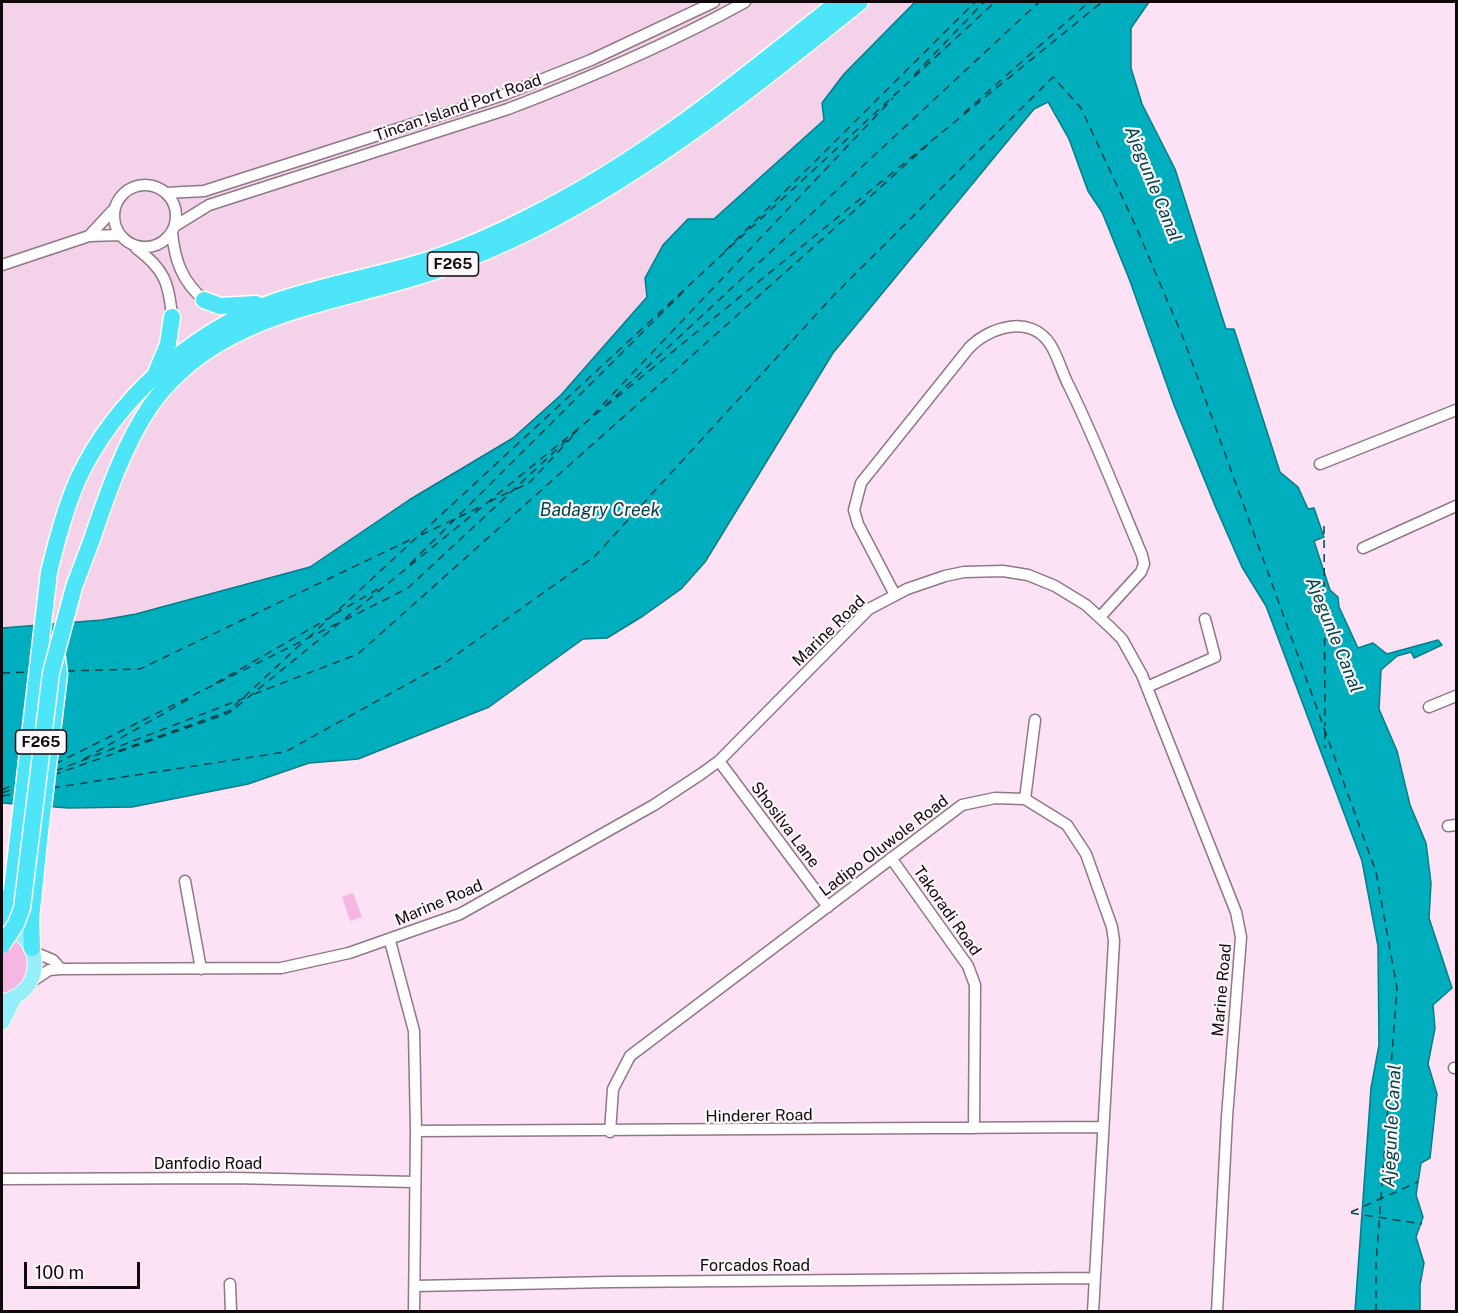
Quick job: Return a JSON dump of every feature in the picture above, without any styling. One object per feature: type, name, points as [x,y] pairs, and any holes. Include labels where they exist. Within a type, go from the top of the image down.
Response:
[{"type":"highway","name":"F265","points":[[2,926],[12,890],[49,572],[61,525],[80,477],[108,428],[134,397],[206,337],[235,319],[272,303],[431,258],[530,217],[618,167],[677,127],[838,2]]},
{"type":"highway","name":"F265","points":[[2,945],[16,924],[22,908],[41,738],[56,651],[92,539],[138,428],[166,387],[199,357],[245,329],[271,317],[431,272],[493,249],[537,227],[628,176],[672,147],[755,86],[860,2]]},
{"type":"highway","points":[[204,300],[220,306],[272,303]]},
{"type":"highway","points":[[154,378],[168,344],[172,317]]},
{"type":"highway","points":[[2,903],[29,667],[39,651]]},
{"type":"highway","points":[[33,950],[31,919],[59,674],[56,651]]},
{"type":"main road","points":[[2,926],[18,933],[33,950],[35,969],[31,982],[8,999],[2,1023]]},
{"type":"street","name":"Tincan Island Port Road","points":[[166,193],[204,191],[503,95],[591,60],[714,2]]},
{"type":"street","name":"Tincan Island Port Road","points":[[173,229],[209,204],[508,109],[551,93],[627,61],[745,2]]},
{"type":"street","points":[[89,236],[115,208],[123,194],[137,186],[152,186],[166,193],[175,208],[173,229],[176,263],[184,279],[204,300]]},
{"type":"street","points":[[115,208],[114,219],[119,235],[155,262],[165,276],[172,317]]},
{"type":"street","points":[[133,246],[152,247],[163,242],[173,229]]},
{"type":"street","points":[[2,265],[89,236],[119,235]]},
{"type":"street","points":[[895,595],[858,524],[854,510],[861,483],[981,335],[992,329],[1009,326],[1026,328],[1049,343],[1091,430],[1144,564],[1142,572],[1100,617]]},
{"type":"street","points":[[1320,465],[1456,410]]},
{"type":"street","points":[[1363,548],[1456,506]]},
{"type":"street","name":"Marine Road","points":[[61,969],[281,968],[390,941],[460,914],[526,879],[654,805],[719,761],[868,609],[895,595],[945,576],[964,572],[1003,571],[1028,575],[1054,586],[1100,617],[1122,639],[1147,687],[1236,912],[1241,936],[1228,1106],[1217,1311]]},
{"type":"street","points":[[1147,687],[1215,657],[1205,619]]},
{"type":"street","points":[[1429,707],[1456,696]]},
{"type":"street","points":[[1025,799],[1035,720]]},
{"type":"street","name":"Shosilva Lane","points":[[719,761],[828,908]]},
{"type":"street","name":"Ladipo Oluwole Road","points":[[610,1132],[614,1089],[630,1056],[962,805],[995,798],[1025,799],[1067,825],[1079,839],[1112,927],[1114,954],[1102,1127],[1093,1311]]},
{"type":"street","name":"Takoradi Road","points":[[891,858],[968,966],[975,985],[974,1128]]},
{"type":"street","points":[[185,880],[201,969]]},
{"type":"street","points":[[390,941],[414,1031],[416,1131],[414,1311]]},
{"type":"street","points":[[33,950],[53,960],[61,969]]},
{"type":"street","points":[[31,982],[49,970],[61,969]]},
{"type":"street","name":"Hinderer Road","points":[[416,1131],[610,1132],[1102,1127]]},
{"type":"street","name":"Danfodio Road","points":[[2,1179],[233,1178],[414,1182]]},
{"type":"street","name":"Forcados Road","points":[[415,1286],[1094,1278]]},
{"type":"street","points":[[230,1284],[231,1311]]},
{"type":"shaded area","points":[[2,2],[915,2],[822,103],[825,119],[714,219],[688,219],[663,245],[645,278],[647,297],[561,395],[513,438],[409,500],[310,567],[136,614],[102,620],[2,628]]},
{"type":"shaded area","points":[[353,893],[362,917],[350,921],[342,897]]},
{"type":"shaded area","points":[[2,932],[23,942],[31,966],[21,988],[2,997]]},
{"type":"water","name":"Badagry Creek","points":[[915,2],[1149,2],[1131,28],[1131,68],[1142,104],[1175,169],[1226,329],[1234,329],[1280,472],[1298,487],[1308,509],[1314,508],[1324,537],[1314,541],[1330,590],[1338,597],[1339,607],[1358,648],[1373,643],[1387,654],[1438,640],[1442,645],[1414,658],[1411,652],[1397,656],[1381,670],[1379,709],[1397,751],[1410,805],[1426,843],[1431,883],[1429,918],[1452,988],[1433,1005],[1435,1028],[1428,1064],[1437,1094],[1430,1158],[1421,1163],[1416,1195],[1423,1217],[1416,1237],[1424,1263],[1420,1285],[1420,1311],[1355,1311],[1371,1088],[1379,1045],[1378,946],[1362,861],[1266,606],[1242,567],[1216,508],[1174,405],[1130,281],[1102,212],[1088,191],[1069,139],[1048,102],[1034,109],[833,353],[705,562],[681,589],[643,616],[607,638],[583,639],[489,707],[358,759],[309,763],[248,784],[132,807],[69,808],[2,803],[2,628],[102,620],[136,614],[310,567],[409,500],[513,438],[561,395],[647,297],[645,278],[663,245],[688,219],[714,219],[824,120],[822,103],[844,74]]},
{"type":"ferry route","points":[[725,251],[975,2]]},
{"type":"ferry route","points":[[914,75],[984,2]]},
{"type":"ferry route","points":[[308,638],[995,2]]},
{"type":"ferry route","points":[[605,406],[1039,2]]},
{"type":"ferry route","points":[[964,113],[1089,2]]},
{"type":"ferry route","points":[[53,775],[229,713],[1102,2]]},
{"type":"ferry route","points":[[52,788],[285,752],[442,665],[595,556],[834,295],[1053,77],[1081,108],[1137,229],[1184,340],[1376,872],[1397,988],[1376,1263],[1376,1312]]},
{"type":"ferry route","points":[[593,415],[893,98]]},
{"type":"ferry route","points":[[254,694],[358,654],[931,142]]},
{"type":"ferry route","points":[[410,564],[687,288]]},
{"type":"ferry route","points":[[345,620],[408,588],[581,427]]},
{"type":"ferry route","points":[[516,489],[529,483],[573,436]]},
{"type":"ferry route","points":[[489,502],[511,491]]},
{"type":"ferry route","points":[[459,517],[482,506]]},
{"type":"ferry route","points":[[421,535],[455,519]]},
{"type":"ferry route","points":[[1324,526],[1325,726]]},
{"type":"ferry route","points":[[67,671],[140,669],[414,538]]},
{"type":"ferry route","points":[[335,614],[383,586]]},
{"type":"ferry route","points":[[216,683],[329,618]]},
{"type":"ferry route","points":[[55,764],[338,623]]},
{"type":"ferry route","points":[[244,697],[304,641]]},
{"type":"ferry route","points":[[2,673],[30,672]]},
{"type":"ferry route","points":[[55,771],[247,697]]},
{"type":"ferry route","points":[[84,759],[189,699]]},
{"type":"ferry route","points":[[118,751],[229,711],[240,700]]},
{"type":"ferry route","points":[[1325,731],[1325,748]]},
{"type":"ferry route","points":[[2,790],[16,783]]},
{"type":"ferry route","points":[[2,793],[15,788]]},
{"type":"ferry route","points":[[2,796],[14,794]]},
{"type":"ferry route","points":[[1351,1212],[1418,1182]]},
{"type":"ferry route","points":[[1351,1213],[1422,1224]]},
{"type":"water label","name":"Ajegunle Canal","points":[[1153,184]]},
{"type":"water label","name":"Ajegunle Canal","points":[[1334,635]]},
{"type":"water label","name":"Ajegunle Canal","points":[[1392,1126]]}]
